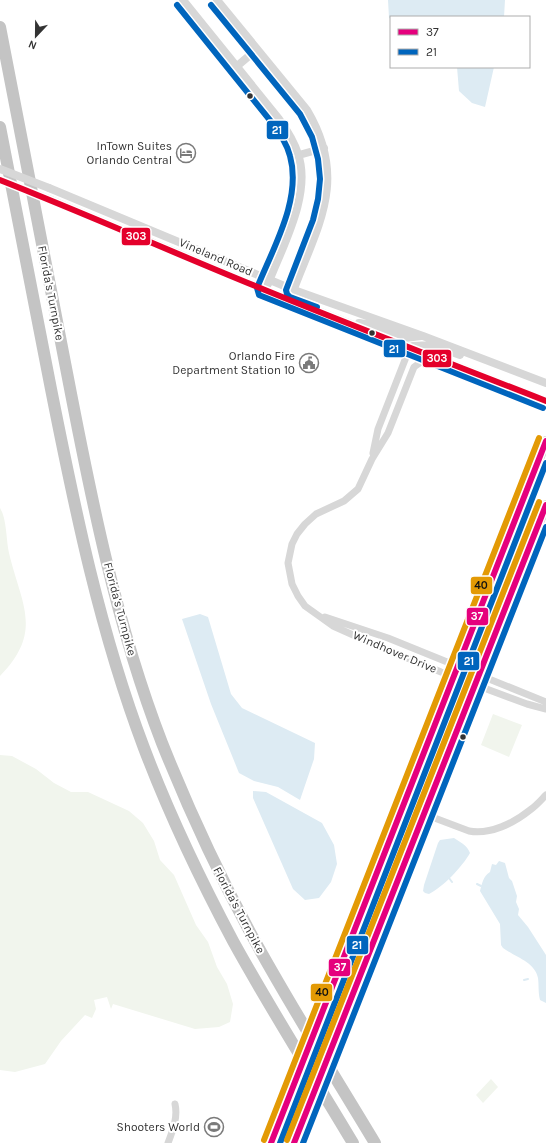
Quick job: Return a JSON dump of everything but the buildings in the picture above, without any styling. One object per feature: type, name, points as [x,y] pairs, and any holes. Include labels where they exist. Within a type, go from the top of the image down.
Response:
[{"type":"highway","name":"Florida's Turnpike","points":[[0,27],[99,530],[118,605],[140,680],[162,742],[188,806],[218,871],[281,987],[375,1143]]},
{"type":"highway","name":"Florida's Turnpike","points":[[0,127],[70,484],[100,610],[122,685],[144,748],[171,813],[233,941],[353,1143]]},
{"type":"main road","points":[[271,1143],[546,441]]},
{"type":"main road","points":[[294,1143],[546,505]]},
{"type":"street","points":[[183,0],[236,67],[280,119],[299,155],[302,173],[301,192],[297,211],[265,290]]},
{"type":"street","points":[[217,0],[307,110],[317,127],[324,148],[328,168],[328,189],[325,205],[290,300]]},
{"type":"street","points":[[236,67],[257,49]]},
{"type":"street","points":[[299,155],[324,148]]},
{"type":"street","name":"Vineland Road","points":[[0,168],[294,290],[424,336],[546,383]]},
{"type":"street","name":"Vineland Road","points":[[0,180],[265,290],[546,401]]},
{"type":"street","points":[[337,318],[372,325],[405,338],[424,336]]},
{"type":"street","points":[[410,347],[432,345],[459,355],[475,355]]},
{"type":"street","name":"Windhover Drive","points":[[372,459],[378,429],[410,347]]},
{"type":"street","name":"Windhover Drive","points":[[436,357],[424,360],[414,367],[388,433],[372,459],[362,483],[356,491],[344,501],[321,511],[310,518],[301,528],[292,544],[288,563],[292,584],[301,601],[315,614],[333,626],[453,676],[478,680],[546,702]]},
{"type":"street","points":[[378,429],[388,433]]},
{"type":"street","name":"Windhover Drive","points":[[315,614],[375,634],[457,666],[478,680],[527,704],[546,709]]},
{"type":"street","points":[[371,643],[375,634]]},
{"type":"street","points":[[424,814],[469,831],[490,831],[511,822],[530,810],[546,795]]},
{"type":"street","points":[[168,1143],[175,1121],[175,1104]]},
{"type":"shaded area","points":[[388,0],[505,0],[504,16],[390,16],[389,18]]},
{"type":"shaded area","points":[[457,68],[494,68],[485,107],[472,103],[459,91]]},
{"type":"shaded area","points":[[0,508],[4,518],[9,553],[26,617],[22,645],[14,660],[0,676]]},
{"type":"shaded area","points":[[200,614],[208,617],[231,694],[242,708],[315,743],[314,759],[300,800],[278,787],[254,781],[239,773],[211,704],[182,619]]},
{"type":"shaded area","points":[[493,714],[522,725],[509,757],[481,745]]},
{"type":"shaded area","points":[[0,755],[12,756],[36,769],[54,783],[71,792],[88,792],[129,811],[143,823],[154,841],[160,860],[174,875],[196,925],[208,942],[217,967],[227,984],[233,1004],[230,1022],[219,1027],[195,1029],[113,1004],[111,1009],[107,997],[94,1000],[96,1009],[92,1018],[85,1015],[61,1041],[45,1064],[15,1072],[0,1070]]},
{"type":"shaded area","points":[[253,791],[266,792],[322,823],[334,845],[337,864],[331,882],[319,898],[305,900],[293,889],[253,798]]},
{"type":"shaded area","points":[[454,838],[461,842],[470,853],[446,882],[429,894],[425,893],[423,891],[424,885],[438,843],[440,840]]},
{"type":"shaded area","points":[[499,861],[505,863],[509,878],[512,881],[517,896],[516,902],[519,909],[518,915],[528,927],[546,955],[546,1003],[540,1000],[538,978],[533,968],[524,960],[503,948],[501,945],[500,924],[480,891],[483,880],[490,872],[492,864],[496,865]]},
{"type":"shaded area","points":[[491,1079],[498,1087],[483,1103],[476,1095]]},
{"type":"waterway","points":[[449,878],[452,882]]},
{"type":"waterway","points":[[477,884],[481,886]]},
{"type":"waterway","points":[[524,980],[528,979]]},
{"type":"transit line","name":"21","points":[[177,5],[273,124],[281,135],[289,152],[293,172],[289,206],[278,240],[257,288],[259,295],[543,408]]},
{"type":"transit line","name":"21","points":[[211,5],[300,114],[312,137],[318,159],[320,179],[318,199],[313,220],[286,290],[290,297],[317,307]]},
{"type":"transit line","name":"303","points":[[0,180],[300,304],[546,401]]},
{"type":"transit line","name":"40","points":[[264,1140],[539,438]]},
{"type":"transit line","name":"37","points":[[271,1143],[546,441]]},
{"type":"transit line","name":"21","points":[[280,1143],[546,463]]},
{"type":"transit line","name":"40","points":[[287,1140],[539,502]]},
{"type":"transit line","name":"37","points":[[294,1143],[546,505]]},
{"type":"transit line","name":"21","points":[[303,1143],[546,527]]},
{"type":"place","name":"InTown Suites Orlando Central","points":[[186,153]]},
{"type":"place","name":"Orlando Fire Department Station 10","points":[[309,363]]},
{"type":"place","name":"Shooters World","points":[[214,1127]]}]
